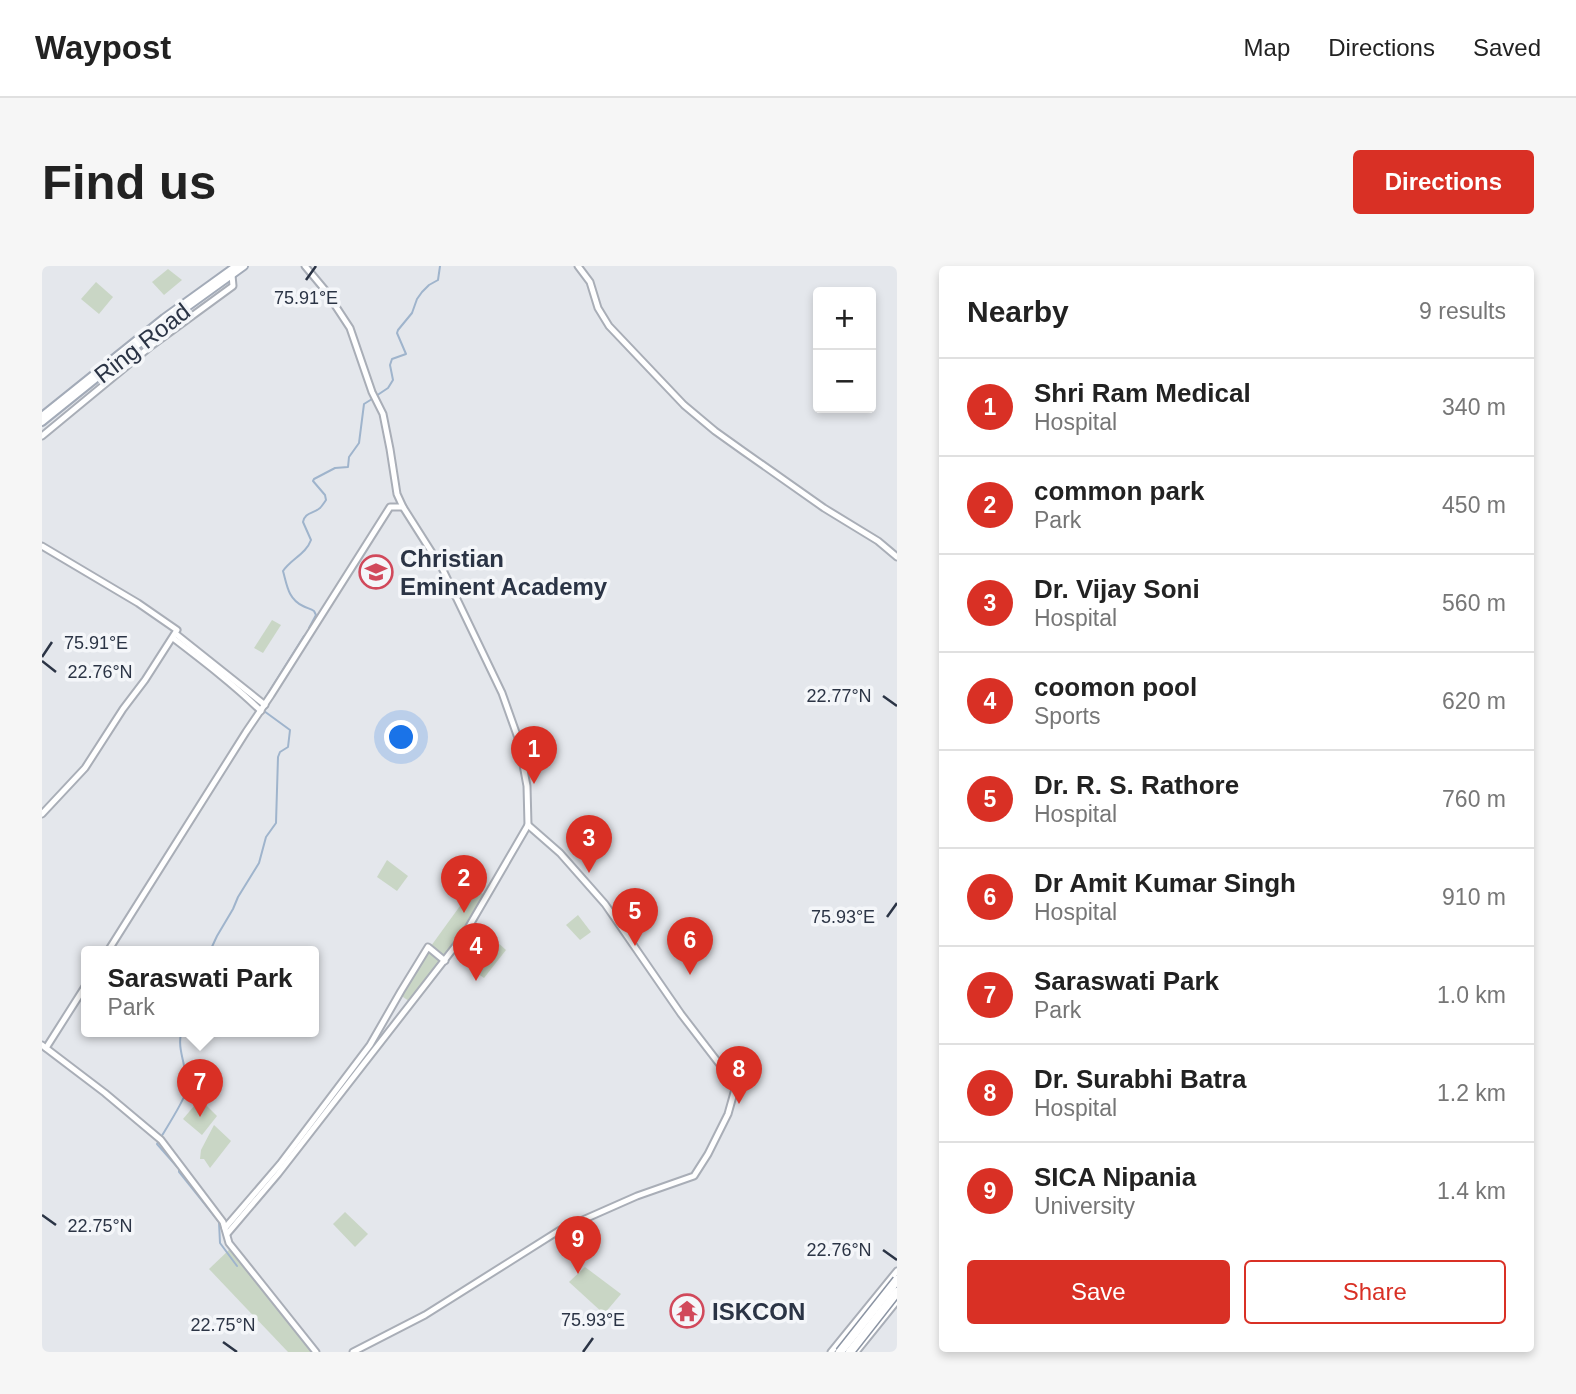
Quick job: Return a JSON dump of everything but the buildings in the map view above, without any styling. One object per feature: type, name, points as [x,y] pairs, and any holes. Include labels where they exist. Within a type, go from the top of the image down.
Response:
[{"type":"highway","points":[[840,1352],[897,1280]]},
{"type":"highway","points":[[850,1352],[897,1292]]},
{"type":"main road","name":"Ring Road","points":[[42,416],[164,318],[236,266]]},
{"type":"main road","name":"Ring Road","points":[[42,422],[165,323],[244,266]]},
{"type":"street","points":[[305,266],[325,290],[349,328],[385,420],[397,494],[402,507],[444,571],[502,693],[518,738],[527,786],[528,825],[472,922],[445,961],[319,1117]]},
{"type":"street","points":[[578,266],[590,282],[598,308],[610,326],[684,405],[743,451],[824,508],[878,541],[897,557]]},
{"type":"street","points":[[42,436],[152,346],[233,286],[232,275]]},
{"type":"street","points":[[111,946],[390,507],[402,507]]},
{"type":"street","points":[[42,545],[138,603],[262,706]]},
{"type":"street","points":[[175,634],[243,694],[262,706]]},
{"type":"street","points":[[42,814],[88,764],[122,709],[175,634]]},
{"type":"street","points":[[352,1352],[408,1325],[560,1230],[637,1196],[694,1176],[708,1154],[732,1104],[734,1083],[681,1014],[605,904],[560,853],[528,825]]},
{"type":"street","points":[[226,1231],[278,1174],[319,1117],[370,1045],[428,947],[445,961]]},
{"type":"street","points":[[81,992],[43,1048],[160,1140],[223,1222],[229,1243],[316,1352]]},
{"type":"street","points":[[399,996],[410,1004]]},
{"type":"street","points":[[831,1352],[897,1271]]},
{"type":"street","points":[[856,1352],[895,1309],[897,1301]]},
{"type":"green space","points":[[168,269],[182,280],[164,295],[152,282]]},
{"type":"green space","points":[[96,282],[113,297],[99,314],[81,299]]},
{"type":"green space","points":[[272,620],[281,625],[263,653],[254,648]]},
{"type":"green space","points":[[387,860],[408,876],[397,891],[377,877]]},
{"type":"green space","points":[[473,888],[485,895],[445,957],[431,946]]},
{"type":"green space","points":[[578,915],[591,932],[580,940],[566,925]]},
{"type":"green space","points":[[497,942],[506,950],[484,978],[474,971]]},
{"type":"green space","points":[[429,953],[439,959],[440,963],[409,1001],[400,995],[425,954]]},
{"type":"green space","points":[[200,1099],[217,1116],[202,1135],[183,1119]]},
{"type":"green space","points":[[214,1125],[231,1141],[210,1168],[204,1159],[200,1159],[201,1150]]},
{"type":"green space","points":[[345,1212],[368,1234],[355,1247],[333,1224]]},
{"type":"green space","points":[[231,1248],[314,1352],[288,1352],[209,1269]]},
{"type":"green space","points":[[585,1267],[621,1294],[604,1314],[569,1282]]},
{"type":"waterway","points":[[376,396],[388,388],[393,380],[390,365],[392,359],[406,354],[398,330],[412,313],[422,292],[438,280],[440,266]]},
{"type":"waterway","points":[[309,628],[316,615],[314,611],[294,600],[283,571],[306,549],[311,540],[304,519],[320,508],[326,500],[314,479],[335,468],[348,467],[349,457],[359,443],[364,404],[372,399]]},
{"type":"waterway","points":[[259,708],[304,636]]},
{"type":"waterway","points":[[212,946],[259,863],[266,837],[276,823],[278,757],[280,752],[288,747],[290,730],[264,711]]},
{"type":"waterway","points":[[180,1037],[186,1091],[157,1144],[219,1222],[220,1243],[237,1266]]},
{"type":"place","name":"Christian Eminent Academy","points":[[376,572]]},
{"type":"place","name":"Shri Ram Medical","points":[[534,784]]},
{"type":"place","name":"Dr. Vijay Soni","points":[[589,873]]},
{"type":"place","name":"common park","points":[[464,913]]},
{"type":"place","name":"Dr. R. S. Rathore","points":[[635,946]]},
{"type":"place","name":"Dr Amit Kumar Singh","points":[[690,975]]},
{"type":"place","name":"coomon pool","points":[[476,981]]},
{"type":"place","name":"Dr. Surabhi Batra","points":[[739,1104]]},
{"type":"place","name":"Saraswati Park","points":[[200,1117]]},
{"type":"place","name":"SICA Nipania","points":[[578,1274]]},
{"type":"place","name":"ISKCON","points":[[687,1311]]}]
